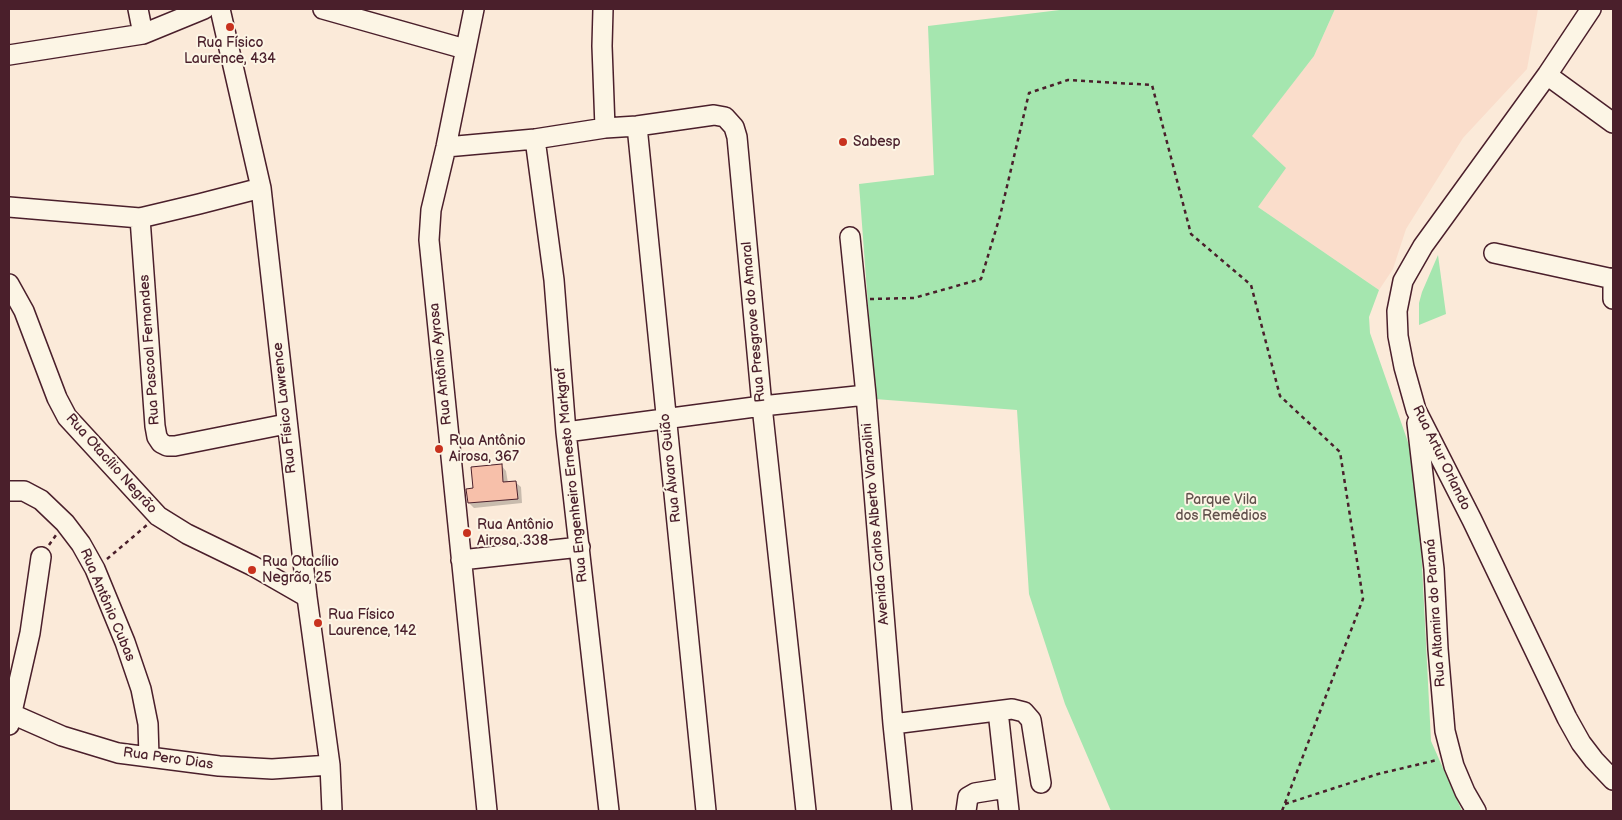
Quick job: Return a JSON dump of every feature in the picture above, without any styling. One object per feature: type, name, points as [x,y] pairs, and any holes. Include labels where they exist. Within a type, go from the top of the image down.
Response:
[{"type":"street","points":[[138,9],[143,34]]},
{"type":"street","points":[[9,55],[143,34],[204,9]]},
{"type":"street","name":"Rua Físico Lawrence","points":[[220,9],[261,188],[286,424],[330,765],[332,811]]},
{"type":"street","points":[[323,9],[465,49]]},
{"type":"street","name":"Rua Antônio Ayrosa","points":[[474,9],[446,148],[431,210],[429,240],[487,811]]},
{"type":"street","points":[[603,9],[602,46],[605,128]]},
{"type":"street","name":"Rua Artur Orlando","points":[[1591,9],[1547,75],[1423,246],[1403,281],[1397,311],[1398,336],[1416,410],[1581,743],[1613,780]]},
{"type":"street","points":[[1547,75],[1613,123]]},
{"type":"street","name":"Rua Presgrave do Amaral","points":[[446,148],[535,139],[605,128],[637,126],[714,115],[725,117],[734,127],[738,146],[762,406],[806,811]]},
{"type":"street","name":"Rua Álvaro Guião","points":[[637,126],[706,811]]},
{"type":"street","name":"Rua Engenheiro Ernesto Markgraf","points":[[535,139],[554,280],[566,432],[609,811]]},
{"type":"street","points":[[9,207],[140,218],[261,188]]},
{"type":"street","name":"Rua Pascoal Fernandes","points":[[140,218],[155,426],[157,437],[161,443],[167,446],[175,446],[286,424]]},
{"type":"street","name":"Avenida Carlos Alberto Vanzolini","points":[[850,237],[866,395],[902,811]]},
{"type":"street","points":[[1494,253],[1613,278],[1613,299]]},
{"type":"street","name":"Rua Otacílio Negrão","points":[[9,284],[24,310],[54,390],[67,417],[158,516],[187,534],[252,566],[307,597]]},
{"type":"street","points":[[566,432],[762,406],[866,395]]},
{"type":"street","name":"Rua Altamira do Paraná","points":[[1416,410],[1434,569],[1445,731],[1451,756],[1465,792],[1476,811]]},
{"type":"street","name":"Rua Antônio Cubas","points":[[9,491],[24,491],[41,500],[65,523],[81,544],[95,569],[125,642],[141,689],[148,724],[149,757]]},
{"type":"street","points":[[461,560],[580,547]]},
{"type":"street","points":[[10,720],[30,633],[41,557]]},
{"type":"street","points":[[893,724],[1012,709],[1024,712],[1031,720],[1041,783]]},
{"type":"street","points":[[998,711],[1009,811]]},
{"type":"street","name":"Rua Pero Dias","points":[[10,720],[118,753],[218,766],[272,769],[330,765]]},
{"type":"street","points":[[966,811],[968,797],[976,793],[1006,788]]},
{"type":"path","points":[[856,299],[914,298],[981,278],[1000,216],[1028,94],[1068,80],[1152,85],[1191,234],[1251,285],[1280,396],[1340,452],[1363,599],[1282,811]]},
{"type":"path","points":[[95,569],[158,516]]},
{"type":"path","points":[[41,557],[65,523]]},
{"type":"path","points":[[1285,804],[1378,774],[1451,756]]},
{"type":"shaded area","points":[[1335,9],[1538,9],[1527,69],[1463,138],[1406,229],[1393,269],[1379,290],[1258,207],[1251,136],[1314,56]]},
{"type":"green space","name":"Parque Vila dos Remédios","points":[[1068,9],[1335,9],[1314,56],[1252,136],[1286,168],[1258,207],[1379,290],[1369,317],[1370,333],[1417,468],[1431,741],[1462,811],[1111,811],[1065,704],[1029,594],[1017,410],[875,399],[859,184],[934,175],[928,26]]},
{"type":"green space","points":[[1438,255],[1446,314],[1419,325],[1419,303]]},
{"type":"building","points":[[502,464],[503,482],[516,481],[518,499],[468,503],[466,489],[473,488],[471,467]]},
{"type":"place","name":"Rua Físico Laurence, 434","points":[[230,27]]},
{"type":"place","name":"Sabesp","points":[[843,142]]},
{"type":"place","name":"Rua Antônio Airosa, 367","points":[[439,449]]},
{"type":"place","name":"Rua Antônio Airosa, 338","points":[[467,533]]},
{"type":"place","name":"Rua Otacílio Negrão, 25","points":[[252,570]]},
{"type":"place","name":"Rua Físico Laurence, 142","points":[[318,623]]}]
